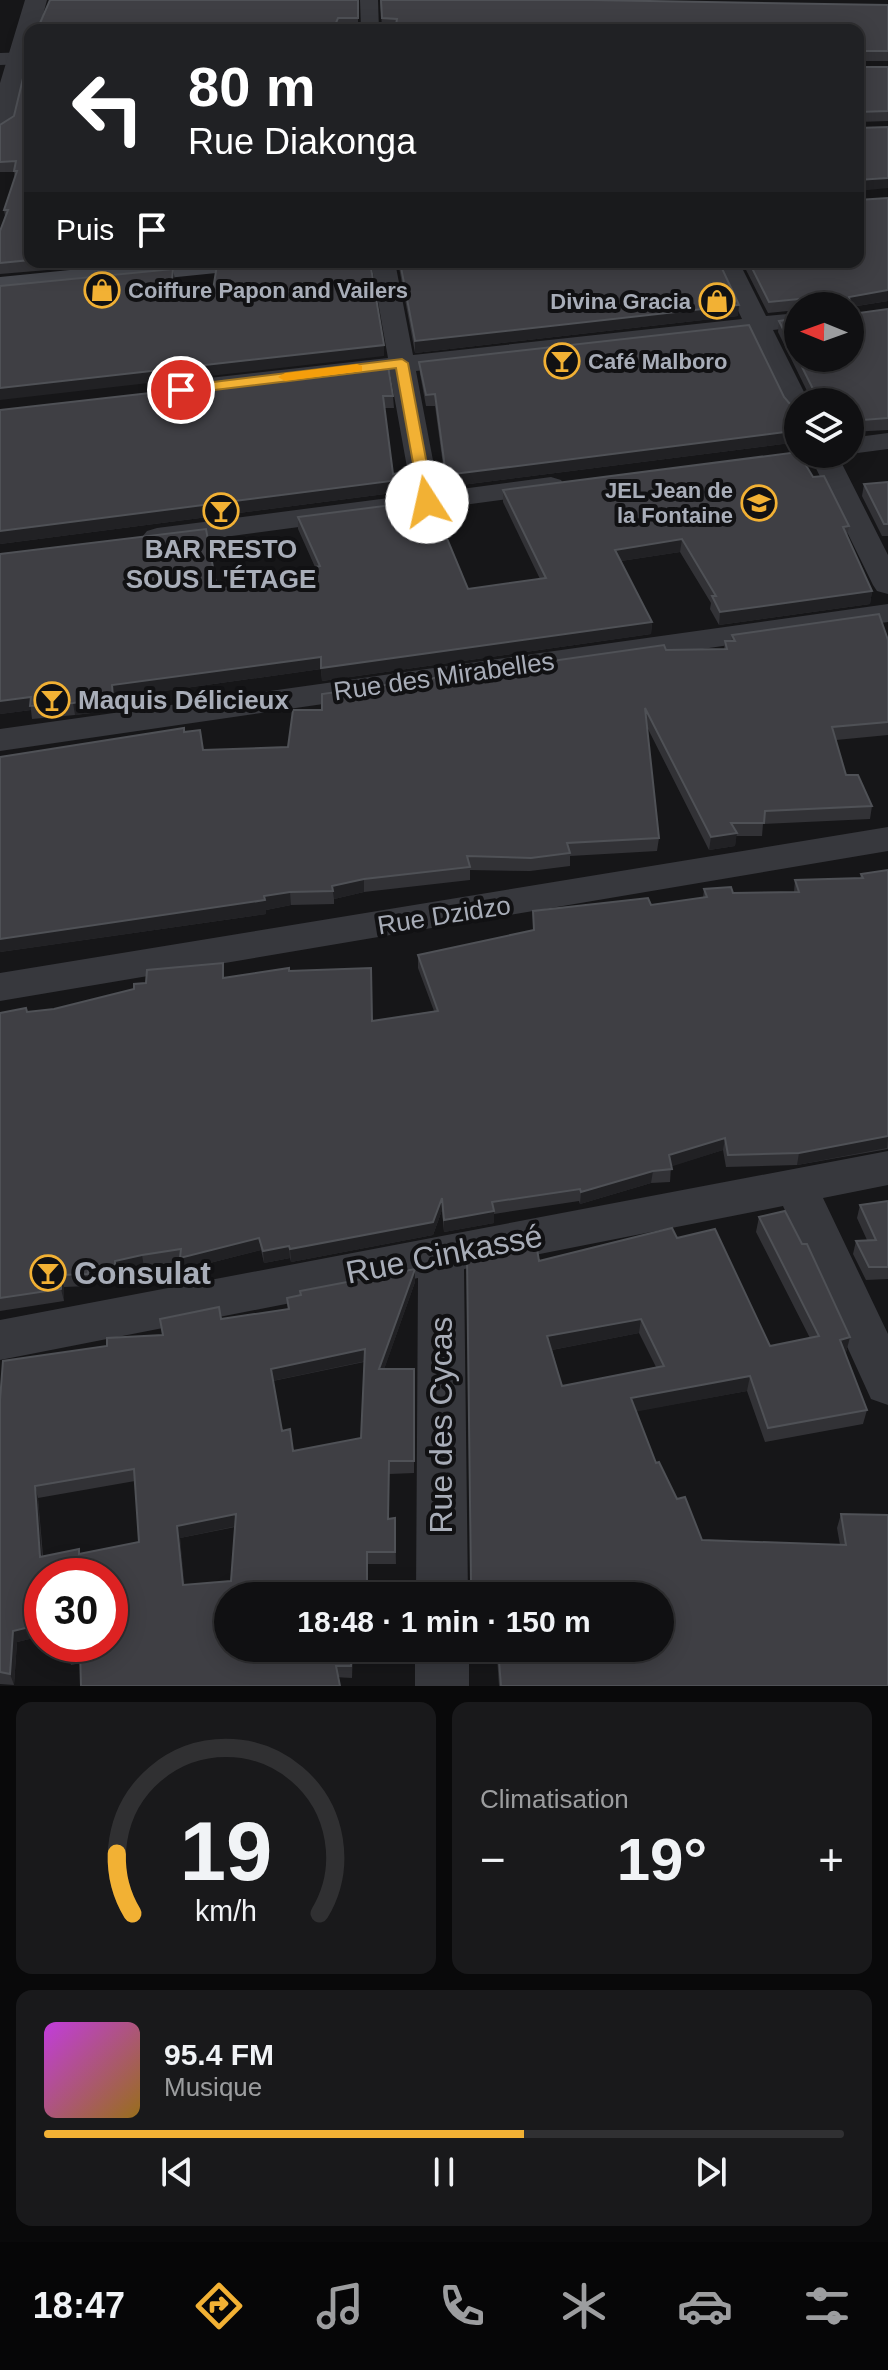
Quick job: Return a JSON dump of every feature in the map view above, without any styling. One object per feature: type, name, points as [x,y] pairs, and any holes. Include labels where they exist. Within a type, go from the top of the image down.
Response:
[{"type":"main road","points":[[0,286],[173,268]]},
{"type":"street","points":[[28,24],[36,0]]},
{"type":"street","points":[[369,0],[370,24]]},
{"type":"street","points":[[0,125],[24,35]]},
{"type":"street","points":[[384,268],[427,502]]},
{"type":"street","points":[[730,268],[788,388]]},
{"type":"street","points":[[165,392],[784,322]]},
{"type":"street","points":[[864,444],[888,441]]},
{"type":"street","points":[[830,468],[888,585]]},
{"type":"street","points":[[127,540],[582,482]]},
{"type":"street","name":"Rue des Mirabelles","points":[[0,740],[888,613]]},
{"type":"street","name":"Rue Dzidzo","points":[[0,987],[888,839]]},
{"type":"street","name":"Rue Cinkassé","points":[[0,1340],[888,1168]]},
{"type":"street","points":[[796,1186],[888,1384]]},
{"type":"street","name":"Rue des Cycas","points":[[441,1255],[442,1582]]},
{"type":"street","points":[[442,1662],[442,1686]]},
{"type":"building","points":[[50,0],[358,0],[358,18],[338,18],[336,24],[40,24]]},
{"type":"building","points":[[381,0],[888,5],[888,51],[864,51],[864,24],[396,24],[397,19],[382,18]]},
{"type":"building","points":[[864,67],[888,67],[888,111],[864,112]]},
{"type":"building","points":[[24,74],[24,261],[0,263],[0,231],[17,171],[14,171],[16,161],[0,162],[0,125],[14,116]]},
{"type":"building","points":[[888,127],[888,178],[864,180],[864,128]]},
{"type":"building","points":[[888,198],[888,290],[864,294],[784,292],[784,300],[769,302],[752,268],[864,268],[864,200]]},
{"type":"building","points":[[217,268],[371,268],[384,345],[0,388],[0,286],[173,269],[171,290],[212,296]]},
{"type":"building","points":[[401,268],[722,268],[739,305],[415,341]]},
{"type":"building","points":[[888,309],[888,418],[864,420],[864,388],[812,388],[804,372],[864,372],[864,312]]},
{"type":"building","points":[[749,325],[784,397],[784,432],[446,475],[435,394],[426,395],[419,362]]},
{"type":"building","points":[[388,366],[393,396],[383,396],[393,474],[406,472],[407,479],[0,531],[0,410]]},
{"type":"building","points":[[784,454],[784,468],[808,468],[813,477],[824,476],[849,526],[843,527],[872,591],[720,612],[712,596],[716,596],[682,539],[615,550],[652,622],[321,668],[321,657],[112,685],[113,697],[73,703],[30,706],[31,697],[0,701],[0,554],[206,529],[217,589],[305,576],[302,570],[320,566],[298,517],[431,500],[468,589],[546,578],[503,490]]},
{"type":"building","points":[[888,482],[888,524],[884,524],[864,484]]},
{"type":"building","points":[[879,614],[888,640],[888,722],[832,727],[846,775],[858,775],[872,806],[765,811],[764,823],[731,823],[737,833],[711,837],[645,708],[659,838],[567,843],[570,853],[531,858],[467,856],[470,867],[364,879],[332,886],[333,891],[290,892],[264,896],[265,900],[0,939],[0,757],[184,728],[184,732],[200,730],[203,750],[288,747],[293,710],[322,710],[322,694],[664,645],[666,650],[727,649],[725,641],[735,641],[732,635]]},
{"type":"building","points":[[888,870],[888,1136],[799,1153],[728,1155],[725,1138],[669,1155],[672,1169],[653,1171],[581,1192],[580,1189],[492,1202],[494,1211],[444,1220],[442,1198],[433,1222],[290,1249],[289,1246],[263,1251],[259,1238],[180,1258],[181,1249],[142,1255],[115,1261],[115,1265],[89,1266],[88,1274],[61,1275],[61,1289],[0,1298],[0,1013],[26,1008],[27,1012],[54,1009],[134,989],[134,984],[146,983],[147,970],[223,963],[223,978],[289,968],[289,971],[371,968],[372,1021],[438,1011],[418,955],[534,930],[533,911],[648,898],[651,905],[707,897],[704,889],[731,887],[733,893],[799,892],[795,880],[863,878],[861,874]]},
{"type":"building","points":[[888,1201],[888,1267],[869,1267],[856,1241],[876,1240],[860,1205]]},
{"type":"building","points":[[785,1211],[802,1244],[807,1244],[850,1337],[840,1340],[867,1410],[768,1428],[750,1376],[631,1398],[656,1463],[659,1462],[677,1499],[685,1497],[702,1540],[846,1545],[841,1514],[888,1515],[888,1686],[501,1686],[499,1662],[674,1662],[674,1582],[471,1582],[467,1257],[504,1249],[537,1249],[539,1261],[672,1228],[677,1238],[715,1229],[770,1346],[819,1336],[759,1217]],"holes":[[[641,1319],[664,1366],[562,1386],[547,1336]]]},
{"type":"building","points":[[415,1269],[379,1369],[414,1369],[414,1461],[389,1461],[388,1519],[395,1518],[395,1552],[367,1552],[367,1582],[219,1582],[231,1581],[236,1514],[177,1526],[183,1585],[214,1582],[214,1662],[351,1662],[351,1666],[336,1666],[340,1686],[81,1686],[80,1662],[128,1662],[128,1558],[24,1558],[24,1628],[13,1631],[10,1674],[0,1672],[0,1400],[3,1361],[107,1346],[107,1338],[163,1335],[160,1319],[219,1307],[221,1319],[289,1309],[287,1298],[301,1295],[300,1291]],"holes":[[[365,1349],[361,1438],[293,1451],[290,1429],[282,1431],[271,1369]],[[134,1469],[139,1542],[79,1554],[79,1549],[40,1557],[35,1486]]]},
{"type":"slow traffic","points":[[285,377],[357,368]]},
{"type":"place","name":"Coiffure Papon and Vailers","points":[[102,290]]},
{"type":"place","name":"Divina Gracia","points":[[717,301]]},
{"type":"place","name":"Café Malboro","points":[[562,361]]},
{"type":"place","name":"JEL Jean de la Fontaine","points":[[759,503]]},
{"type":"place","name":"BAR RESTO SOUS L'ÉTAGE","points":[[221,511]]},
{"type":"place","name":"Maquis Délicieux","points":[[52,700]]},
{"type":"place","name":"Consulat","points":[[48,1273]]},
{"type":"route","points":[[181,390],[402,363],[427,502]]}]
